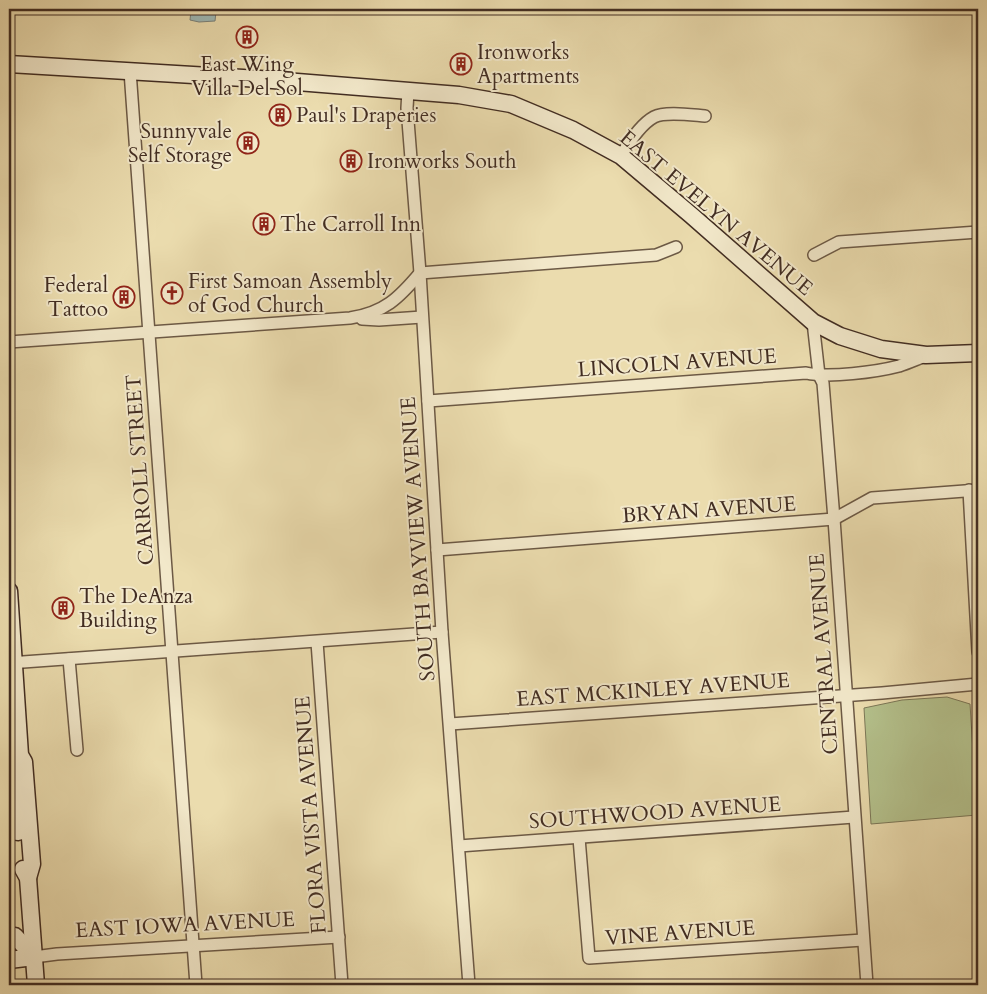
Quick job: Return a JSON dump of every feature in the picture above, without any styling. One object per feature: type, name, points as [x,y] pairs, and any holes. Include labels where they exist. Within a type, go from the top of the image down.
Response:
[{"type":"main road","name":"EAST EVELYN AVENUE","points":[[9,64],[260,79],[460,95],[511,104],[573,130],[621,156],[691,214],[813,322],[840,336],[881,348],[926,355],[978,353]]},
{"type":"main road","points":[[9,591],[11,663],[20,755],[12,764],[21,864],[28,878],[36,985]]},
{"type":"main road","points":[[9,937],[16,936],[34,957]]},
{"type":"main road","name":"EAST IOWA AVENUE","points":[[9,960],[34,957]]},
{"type":"street","name":"CARROLL STREET","points":[[130,71],[196,985]]},
{"type":"street","name":"SOUTH BAYVIEW AVENUE","points":[[408,91],[407,108],[420,272],[442,632],[469,985]]},
{"type":"street","points":[[621,156],[634,136],[654,116],[678,113],[705,116]]},
{"type":"street","points":[[814,255],[839,242],[978,232]]},
{"type":"street","points":[[350,318],[372,313],[391,303],[403,294],[420,272],[656,255],[676,247]]},
{"type":"street","points":[[9,342],[350,318],[379,320],[422,317]]},
{"type":"street","name":"CENTRAL AVENUE","points":[[813,322],[819,376],[823,383],[834,519],[866,985]]},
{"type":"street","name":"LINCOLN AVENUE","points":[[428,401],[806,373],[819,376],[900,366],[926,355]]},
{"type":"street","points":[[974,490],[978,652]]},
{"type":"street","name":"BRYAN AVENUE","points":[[437,550],[834,519],[872,498],[974,490]]},
{"type":"street","points":[[11,663],[442,632]]},
{"type":"street","name":"FLORA VISTA AVENUE","points":[[317,642],[342,985]]},
{"type":"street","points":[[69,659],[77,750]]},
{"type":"street","name":"EAST MCKINLEY AVENUE","points":[[450,724],[978,684]]},
{"type":"street","name":"SOUTHWOOD AVENUE","points":[[459,846],[854,817]]},
{"type":"street","name":"VINE AVENUE","points":[[579,838],[589,958],[863,940]]},
{"type":"street","name":"EAST IOWA AVENUE","points":[[34,957],[339,937]]},
{"type":"green space","points":[[947,697],[970,704],[977,815],[871,824],[864,708],[902,700]]},
{"type":"water","points":[[200,9],[216,12],[215,21],[199,22],[190,20],[191,10]]},
{"type":"railway","points":[[961,9],[978,10]]},
{"type":"place","name":"East Wing Villa Del Sol","points":[[247,37]]},
{"type":"place","name":"Ironworks Apartments","points":[[461,64]]},
{"type":"place","name":"Paul's Draperies","points":[[280,115]]},
{"type":"place","name":"Sunnyvale Self Storage","points":[[248,143]]},
{"type":"place","name":"Ironworks South","points":[[351,161]]},
{"type":"place","name":"The Carroll Inn","points":[[264,224]]},
{"type":"place","name":"First Samoan Assembly of God Church","points":[[172,293]]},
{"type":"place","name":"Federal Tattoo","points":[[124,297]]},
{"type":"place","name":"The DeAnza Building","points":[[63,608]]}]
